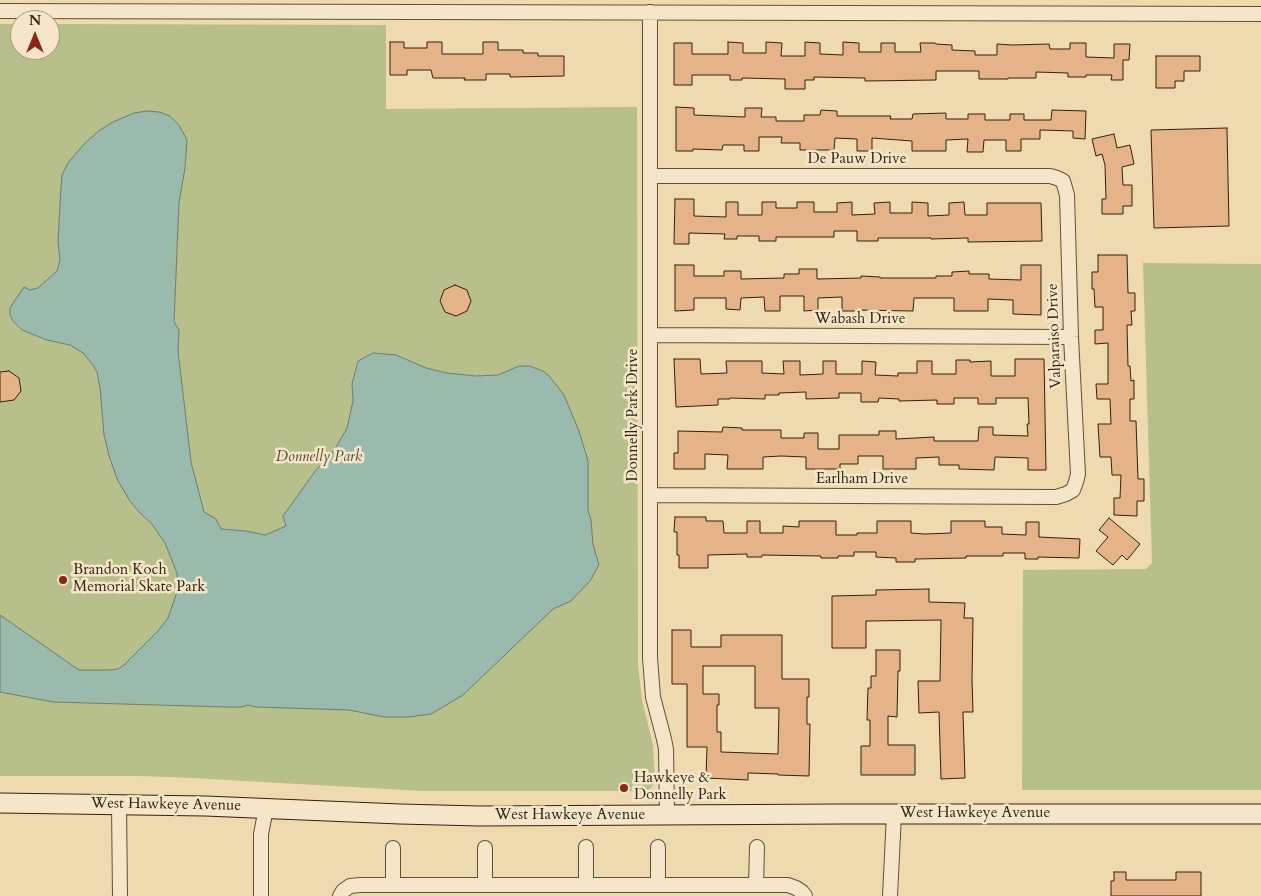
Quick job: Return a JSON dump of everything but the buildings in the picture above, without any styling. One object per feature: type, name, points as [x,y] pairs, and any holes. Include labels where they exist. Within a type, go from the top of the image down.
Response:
[{"type":"street","points":[[0,11],[70,6],[521,6],[650,12],[728,6],[1261,14]]},
{"type":"street","name":"Donnelly Park Drive","points":[[650,12],[650,658],[653,697],[666,749],[667,815]]},
{"type":"street","name":"De Pauw Drive","points":[[650,176],[1050,176],[1063,181]]},
{"type":"street","name":"Valparaiso Drive","points":[[1063,181],[1068,196],[1071,337],[1078,474],[1073,490]]},
{"type":"street","name":"Wabash Drive","points":[[650,335],[1071,337]]},
{"type":"street","name":"Earlham Drive","points":[[650,495],[1056,497],[1073,490]]},
{"type":"street","name":"West Hawkeye Avenue","points":[[0,802],[266,808],[479,816],[1261,814]]},
{"type":"street","points":[[119,804],[120,896]]},
{"type":"street","points":[[261,896],[261,834],[266,808]]},
{"type":"street","points":[[890,896],[894,814]]},
{"type":"street","points":[[586,847],[586,885]]},
{"type":"street","points":[[658,847],[658,885]]},
{"type":"street","points":[[756,885],[757,847]]},
{"type":"street","points":[[393,848],[393,885]]},
{"type":"street","points":[[485,848],[485,885]]},
{"type":"street","points":[[340,896],[350,886],[485,885],[548,891],[586,885],[788,885],[796,888],[805,896]]},
{"type":"green space","name":"Donnelly Park","points":[[0,24],[10,24],[10,60],[60,60],[60,24],[386,25],[386,109],[637,107],[638,665],[642,700],[653,745],[655,781],[652,787],[643,791],[424,791],[139,776],[0,776]]},
{"type":"green space","points":[[1143,263],[1261,264],[1261,790],[1022,790],[1023,570],[1146,569],[1152,563]]},
{"type":"shaded area","points":[[159,112],[170,116],[179,125],[187,140],[185,168],[179,203],[174,322],[179,330],[178,351],[191,462],[204,512],[216,519],[221,529],[265,535],[286,526],[283,516],[316,470],[335,449],[347,428],[353,401],[352,384],[358,361],[373,353],[396,355],[426,368],[447,373],[476,376],[498,375],[519,366],[529,366],[543,371],[564,395],[579,431],[588,461],[588,510],[591,520],[593,544],[599,565],[590,581],[571,601],[553,609],[463,695],[431,714],[408,717],[384,717],[349,710],[256,707],[248,705],[227,707],[53,702],[0,692],[0,615],[79,670],[118,669],[158,631],[168,618],[178,589],[177,573],[165,543],[152,524],[130,501],[118,481],[104,435],[100,388],[97,372],[93,365],[83,353],[70,345],[47,340],[22,330],[10,315],[10,308],[24,287],[30,290],[38,288],[57,271],[60,260],[58,242],[62,175],[68,163],[85,143],[100,130],[134,113]]},
{"type":"place","name":"Brandon Koch Memorial Skate Park","points":[[63,580]]},
{"type":"place","name":"Hawkeye & Donnelly Park","points":[[624,788]]}]
